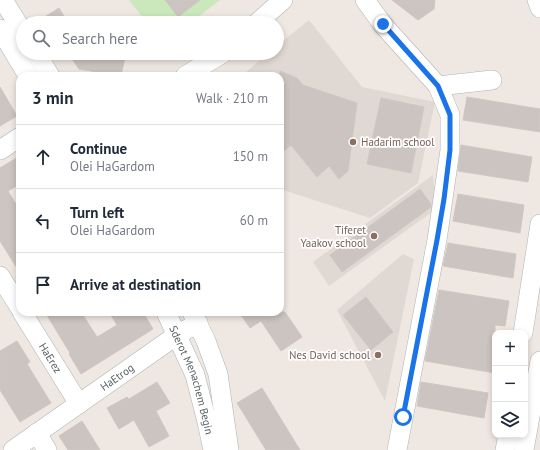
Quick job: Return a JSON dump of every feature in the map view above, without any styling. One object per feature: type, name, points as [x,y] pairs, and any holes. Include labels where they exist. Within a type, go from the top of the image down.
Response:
[{"type":"street","points":[[4,0],[16,20]]},
{"type":"street","points":[[265,16],[283,0]]},
{"type":"street","points":[[365,0],[383,24],[438,86],[450,115],[450,150],[437,240],[397,450]]},
{"type":"street","points":[[537,0],[540,8]]},
{"type":"street","points":[[0,29],[16,56]]},
{"type":"street","points":[[18,60],[26,72]]},
{"type":"street","points":[[40,60],[48,72]]},
{"type":"street","points":[[192,72],[211,60]]},
{"type":"street","points":[[438,86],[492,80]]},
{"type":"street","points":[[0,150],[16,140]]},
{"type":"street","points":[[523,330],[540,224]]},
{"type":"street","points":[[0,276],[16,302]]},
{"type":"street","name":"HaErez","points":[[24,316],[79,404]]},
{"type":"street","name":"Sderot Menachem Begin","points":[[168,316],[195,375],[213,450]]},
{"type":"street","name":"HaEtrog","points":[[13,450],[177,335],[195,318]]},
{"type":"street","name":"Sderot Menachem Begin","points":[[195,318],[206,341],[218,374],[229,450]]},
{"type":"street","points":[[524,450],[540,361]]},
{"type":"street","points":[[37,433],[47,450]]},
{"type":"street","points":[[505,450],[507,438]]},
{"type":"shaded area","name":"Hadarim school","points":[[309,20],[362,87],[435,102],[418,183],[370,218],[284,190],[284,72],[246,72],[260,60],[284,60],[284,40]]},
{"type":"shaded area","name":"Tiferet Yaakov school","points":[[433,175],[436,209],[329,286],[313,262]]},
{"type":"shaded area","name":"Nes David school","points":[[403,254],[414,259],[385,401],[337,310]]},
{"type":"green space","points":[[129,0],[220,0],[199,16],[142,16]]},
{"type":"building","points":[[165,0],[200,0],[179,16],[177,16]]},
{"type":"building","points":[[392,0],[435,0],[434,9],[418,20]]},
{"type":"building","points":[[59,8],[64,16],[46,16]]},
{"type":"building","points":[[73,60],[124,60],[122,72],[97,72],[79,69]]},
{"type":"building","points":[[284,73],[297,78],[303,85],[357,103],[348,171],[339,179],[329,166],[317,177],[291,145],[284,151]]},
{"type":"building","points":[[0,87],[16,117],[0,126]]},
{"type":"building","points":[[467,97],[540,109],[540,132],[463,120]]},
{"type":"building","points":[[381,98],[424,107],[411,173],[367,164]]},
{"type":"building","points":[[461,145],[532,157],[528,182],[458,171]]},
{"type":"building","points":[[16,158],[16,186],[8,191],[16,204],[16,267],[0,241],[0,168]]},
{"type":"building","points":[[420,189],[431,204],[431,207],[342,272],[330,255]]},
{"type":"building","points":[[458,194],[524,205],[520,233],[453,221]]},
{"type":"building","points":[[448,243],[516,254],[513,278],[443,266]]},
{"type":"building","points":[[439,290],[509,301],[505,326],[495,325],[495,330],[492,330],[492,372],[425,361]]},
{"type":"building","points":[[366,297],[393,332],[371,350],[343,315]]},
{"type":"building","points":[[285,312],[302,337],[281,351],[261,321],[250,328],[242,316],[284,316]]},
{"type":"building","points":[[47,316],[84,316],[97,337],[117,325],[111,316],[145,316],[153,329],[81,374],[69,354],[70,353]]},
{"type":"building","points":[[17,341],[30,362],[27,364],[51,403],[20,422],[0,390],[0,351]]},
{"type":"building","points":[[157,382],[170,403],[156,411],[169,436],[149,447],[134,420],[119,429],[107,408],[127,397],[129,399]]},
{"type":"building","points":[[421,382],[488,393],[484,418],[417,406]]},
{"type":"building","points":[[262,388],[300,450],[266,450],[237,403]]},
{"type":"building","points":[[82,421],[100,450],[68,450],[59,436]]},
{"type":"place","name":"Hadarim school","points":[[353,142]]},
{"type":"place","name":"Tiferet Yaakov school","points":[[374,236]]},
{"type":"place","name":"Nes David school","points":[[378,355]]},
{"type":"route","points":[[383,24],[438,86],[450,115],[450,150],[444,199],[403,417]]}]
